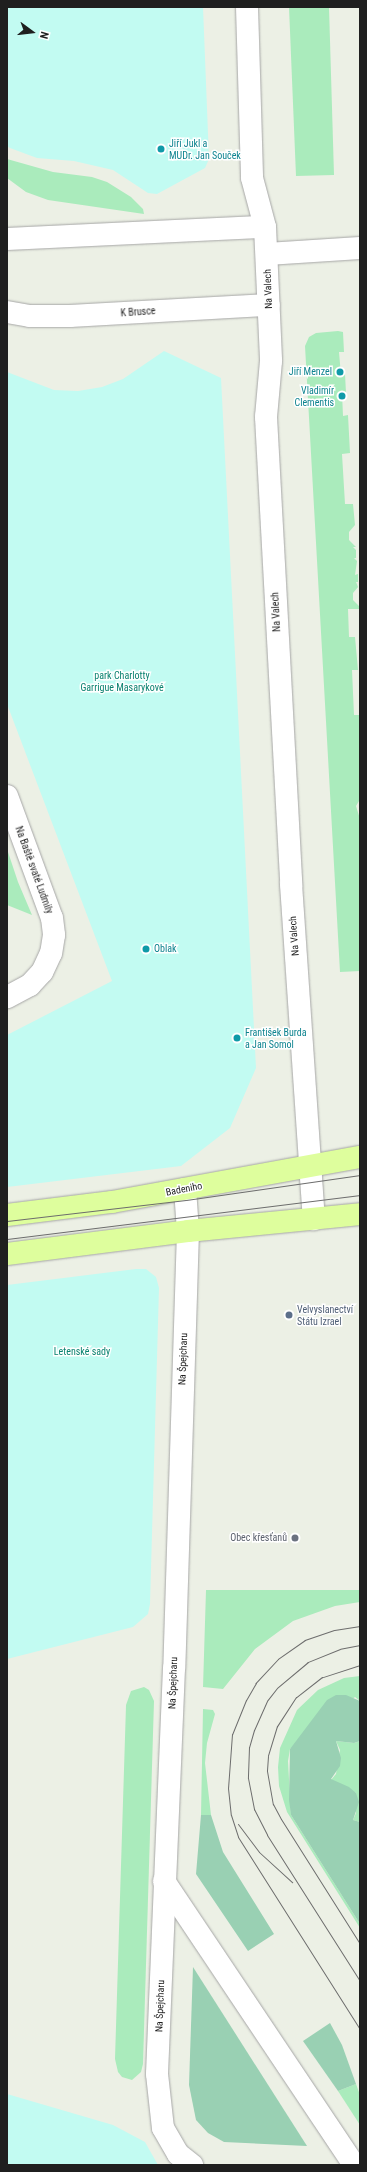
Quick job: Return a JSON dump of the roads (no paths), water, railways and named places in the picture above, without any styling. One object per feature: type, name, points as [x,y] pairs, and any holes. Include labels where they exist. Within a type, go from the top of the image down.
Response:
[{"type":"main road","name":"Badeniho","points":[[7,1215],[112,1202],[360,1157]]},
{"type":"main road","points":[[7,1254],[188,1231],[360,1214]]},
{"type":"street","name":"Na Valech","points":[[247,7],[252,178],[265,228],[271,361],[266,417],[291,884],[314,1219]]},
{"type":"street","points":[[7,248],[7,238],[265,228]]},
{"type":"street","points":[[266,254],[360,248]]},
{"type":"street","name":"K Brusce","points":[[7,312],[30,316],[70,316],[269,305]]},
{"type":"street","name":"Na Baště svaté Ludmily","points":[[7,796],[52,918],[54,935],[51,953],[42,972],[30,985],[7,997]]},
{"type":"street","name":"Na Špejcharu","points":[[185,1189],[188,1231],[174,1668],[164,1881],[158,2097],[168,2139],[178,2154],[192,2165]]},
{"type":"street","points":[[164,1881],[354,2165]]},
{"type":"tram line","points":[[7,1221],[186,1200],[360,1175]]},
{"type":"tram line","points":[[7,1239],[360,1195]]},
{"type":"tram line","points":[[360,1626],[334,1630],[305,1640],[278,1659],[256,1683],[246,1700],[232,1734],[228,1788],[231,1815],[238,1837],[360,2029]]},
{"type":"tram line","points":[[360,1645],[340,1649],[308,1662],[277,1688],[267,1701],[254,1730],[249,1747],[248,1778],[254,1809],[267,1835],[360,1981]]},
{"type":"tram line","points":[[360,1665],[322,1677],[296,1697],[277,1726],[268,1756],[267,1771],[273,1804],[281,1819],[360,1944]]},
{"type":"tram line","points":[[238,1824],[259,1852],[292,1882]]},
{"type":"place","name":"Jiří Jukl a MUDr. Jan Souček","points":[[161,149]]},
{"type":"place","name":"Jiří Menzel","points":[[340,372]]},
{"type":"place","name":"Vladimír Clementis","points":[[342,396]]},
{"type":"place","name":"Oblak","points":[[146,949]]},
{"type":"place","name":"František Burda a Jan Somol","points":[[237,1038]]},
{"type":"place","name":"Velvyslanectví Státu Izrael","points":[[289,1315]]},
{"type":"place","name":"Obec křesťanů","points":[[295,1538]]},
{"type":"park label","name":"park Charlotty Garrigue Masarykové","points":[[122,680]]},
{"type":"park label","name":"Letenské sady","points":[[82,1352]]}]
